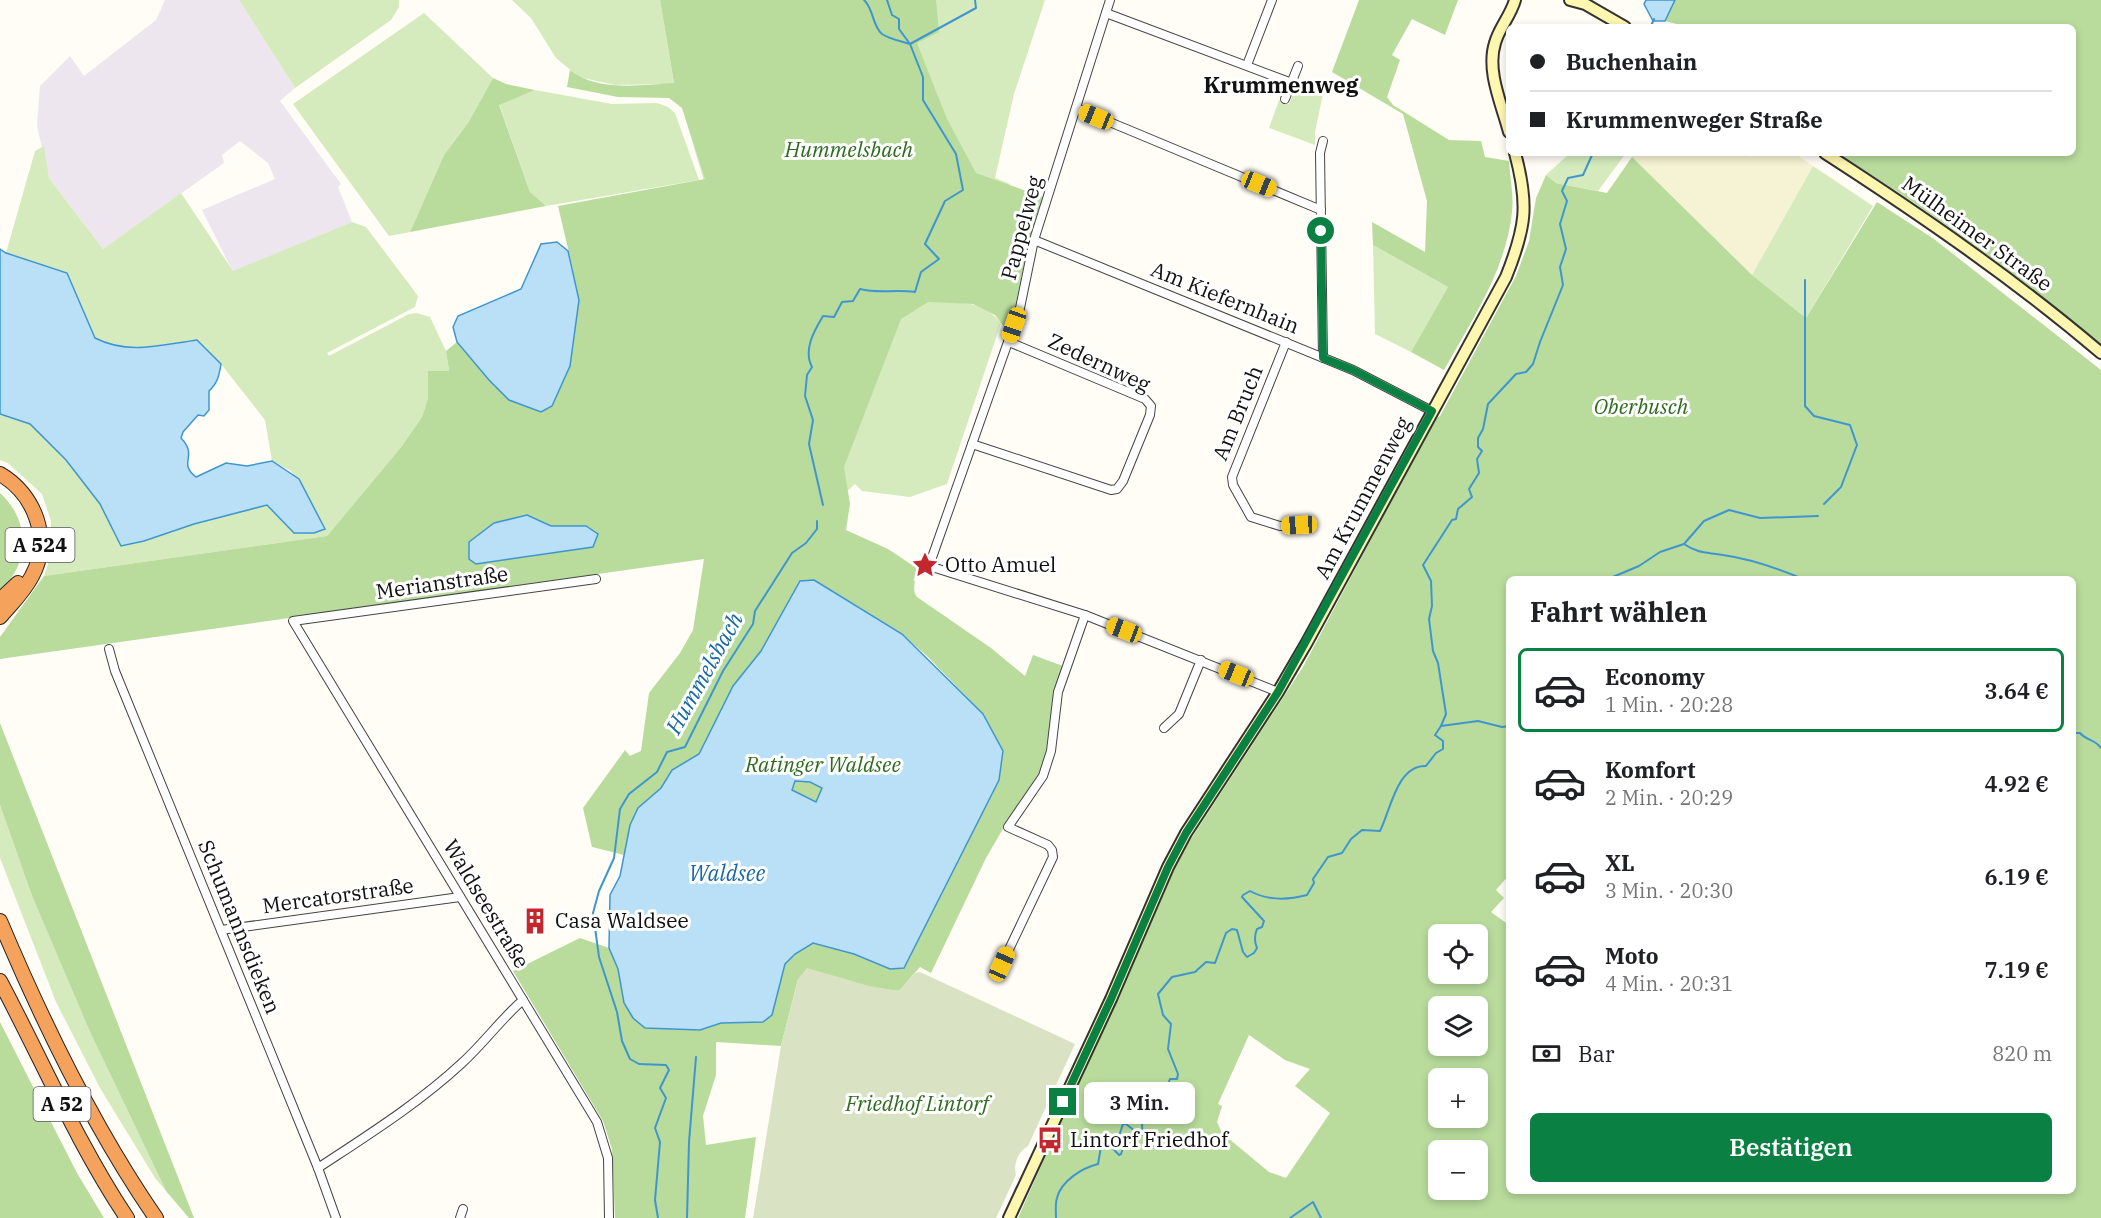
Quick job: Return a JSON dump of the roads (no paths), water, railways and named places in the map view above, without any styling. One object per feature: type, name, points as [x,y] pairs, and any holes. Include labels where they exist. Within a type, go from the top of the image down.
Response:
[{"type":"highway","name":"A 524","points":[[0,474],[15,485],[28,500],[37,519],[40,540],[39,558],[32,576],[0,617]]},
{"type":"highway","name":"A 524","points":[[0,484],[11,492],[23,508],[30,526],[32,546],[23,576],[0,600]]},
{"type":"highway","points":[[0,911],[13,952]]},
{"type":"highway","name":"A 52","points":[[0,921],[78,1084],[105,1134],[156,1218]]},
{"type":"highway","name":"A 52","points":[[1,982],[56,1092],[113,1196],[128,1218]]},
{"type":"main road","points":[[1570,0],[1584,2],[1620,24]]},
{"type":"main road","points":[[1506,121],[1492,60],[1498,35],[1517,2]]},
{"type":"main road","name":"Am Krummenweg","points":[[1009,1218],[1111,999],[1168,867],[1186,833],[1278,692],[1506,277],[1518,247],[1524,220],[1524,201],[1516,156]]},
{"type":"main road","name":"Mülheimer Straße","points":[[1830,156],[1946,232],[2101,353]]},
{"type":"street","name":"Pappelweg","points":[[1085,615],[929,566],[1020,308],[1035,240],[1110,0]]},
{"type":"street","points":[[1247,65],[1272,0]]},
{"type":"street","points":[[1106,13],[1292,83]]},
{"type":"street","points":[[1285,99],[1298,66]]},
{"type":"street","points":[[1076,108],[1321,210]]},
{"type":"street","points":[[1323,141],[1320,153],[1323,358]]},
{"type":"street","name":"Am Kiefernhain","points":[[1035,240],[1353,370],[1432,411]]},
{"type":"street","name":"Zedernweg","points":[[972,444],[1111,490],[1117,489],[1123,481],[1150,415],[1151,406],[1145,399],[1009,342]]},
{"type":"street","name":"Am Bruch","points":[[1286,342],[1232,477],[1233,485],[1251,517],[1280,526],[1299,525]]},
{"type":"street","name":"Merianstraße","points":[[293,621],[596,579]]},
{"type":"street","points":[[1002,964],[1053,857],[1048,845],[1008,827],[1043,776],[1051,751],[1058,692],[1085,615],[1278,692]]},
{"type":"street","name":"Waldseestraße","points":[[293,621],[597,1122],[608,1158],[609,1218]]},
{"type":"street","name":"Schumannsdieken","points":[[109,649],[115,671],[318,1167],[336,1218]]},
{"type":"street","points":[[1164,728],[1179,714],[1201,660]]},
{"type":"street","name":"Mercatorstraße","points":[[221,930],[460,897]]},
{"type":"street","points":[[318,1167],[397,1115],[463,1062],[502,1018],[523,1000]]},
{"type":"street","points":[[460,1218],[463,1209]]},
{"type":"water","points":[[1646,0],[1675,0],[1665,21],[1653,21],[1644,4]]},
{"type":"water","points":[[557,242],[568,251],[579,300],[570,366],[552,406],[541,412],[509,400],[457,342],[453,327],[458,316],[521,289],[541,244]]},
{"type":"water","points":[[0,249],[67,273],[95,338],[107,343],[132,347],[197,340],[221,364],[216,382],[209,391],[209,410],[204,416],[198,415],[183,432],[181,438],[188,450],[188,467],[191,472],[196,477],[226,463],[247,466],[272,461],[299,479],[325,529],[314,533],[294,533],[267,505],[121,546],[100,504],[66,460],[30,424],[0,414]]},
{"type":"water","points":[[527,515],[551,526],[586,526],[598,534],[593,547],[476,564],[469,559],[469,542],[494,523]]},
{"type":"water","name":"Waldsee","points":[[814,580],[902,634],[983,714],[1003,751],[999,780],[904,968],[890,969],[854,954],[813,943],[795,954],[785,964],[772,1015],[763,1022],[721,1023],[700,1030],[645,1028],[633,1018],[624,1003],[618,969],[609,948],[610,895],[620,876],[630,825],[638,808],[661,788],[672,770],[699,754],[733,686],[761,651],[800,581]],"holes":[[[795,781],[810,782],[822,788],[816,802],[792,790]]]},
{"type":"waterway","points":[[864,0],[870,8],[876,27],[882,34],[910,44],[976,8],[975,0]]},
{"type":"waterway","name":"Hummelsbach","points":[[823,505],[809,444],[813,420],[805,396],[807,375],[812,367],[809,347],[813,334],[823,316],[834,317],[842,302],[853,301],[860,289],[915,292],[921,272],[939,259],[925,244],[945,201],[963,190],[956,154],[923,100],[923,77],[910,44],[899,29],[899,19],[892,15],[887,0]]},
{"type":"waterway","points":[[1652,24],[1654,19]]},
{"type":"waterway","points":[[1441,726],[1446,714],[1429,619],[1432,606],[1431,581],[1423,565],[1452,520],[1456,519],[1458,509],[1472,497],[1469,489],[1479,473],[1477,459],[1482,451],[1478,447],[1478,438],[1483,429],[1488,404],[1516,374],[1526,372],[1533,364],[1563,285],[1560,267],[1566,249],[1560,224],[1567,201],[1562,191],[1568,178],[1583,175],[1592,156]]},
{"type":"waterway","points":[[1805,280],[1805,406],[1814,416],[1850,425],[1857,445],[1841,487],[1824,504]]},
{"type":"waterway","points":[[1684,544],[1704,521],[1729,510],[1760,518],[1818,516]]},
{"type":"waterway","name":"Hummelsbach","points":[[658,1218],[655,1200],[660,1142],[655,1128],[666,1098],[660,1088],[669,1070],[666,1065],[639,1064],[630,1059],[622,1041],[617,1012],[599,957],[593,913],[599,891],[614,858],[620,809],[629,794],[657,772],[667,752],[685,747],[723,671],[753,624],[755,611],[792,553],[806,543],[817,529],[817,521]]},
{"type":"waterway","points":[[1615,576],[1639,566],[1660,552],[1684,544],[1698,551],[1764,564],[1796,576]]},
{"type":"waterway","points":[[1056,1218],[1059,1192],[1073,1176],[1098,1164],[1102,1141],[1105,1140],[1119,1155],[1121,1154],[1124,1145],[1119,1136],[1123,1124],[1143,1135],[1142,1125],[1145,1115],[1141,1110],[1144,1101],[1166,1089],[1170,1079],[1177,1079],[1178,1074],[1168,1049],[1171,1024],[1163,1015],[1158,994],[1172,977],[1195,972],[1206,962],[1215,963],[1226,933],[1232,929],[1237,930],[1243,952],[1247,957],[1257,948],[1255,934],[1264,921],[1242,897],[1243,895],[1250,891],[1264,897],[1278,899],[1307,895],[1314,883],[1313,879],[1328,857],[1342,853],[1351,839],[1362,830],[1380,831],[1402,780],[1416,768],[1426,766],[1436,753],[1443,749],[1443,741],[1435,735],[1441,726],[1478,721],[1506,726]]},
{"type":"waterway","points":[[2076,733],[2080,733],[2101,748]]},
{"type":"waterway","points":[[687,1218],[689,1142],[696,1057]]},
{"type":"waterway","points":[[1290,1218],[1313,1202],[1321,1218]]},
{"type":"place","name":"Otto Amuel","points":[[925,565]]},
{"type":"place","name":"Casa Waldsee","points":[[535,921]]},
{"type":"place","name":"Lintorf Friedhof","points":[[1050,1140]]},
{"type":"district","name":"Krummenweg","points":[[1281,85]]},
{"type":"park label","name":"Oberbusch","points":[[1641,407]]},
{"type":"park label","name":"Ratinger Waldsee","points":[[823,765]]},
{"type":"park label","name":"Friedhof Lintorf","points":[[917,1104]]}]
